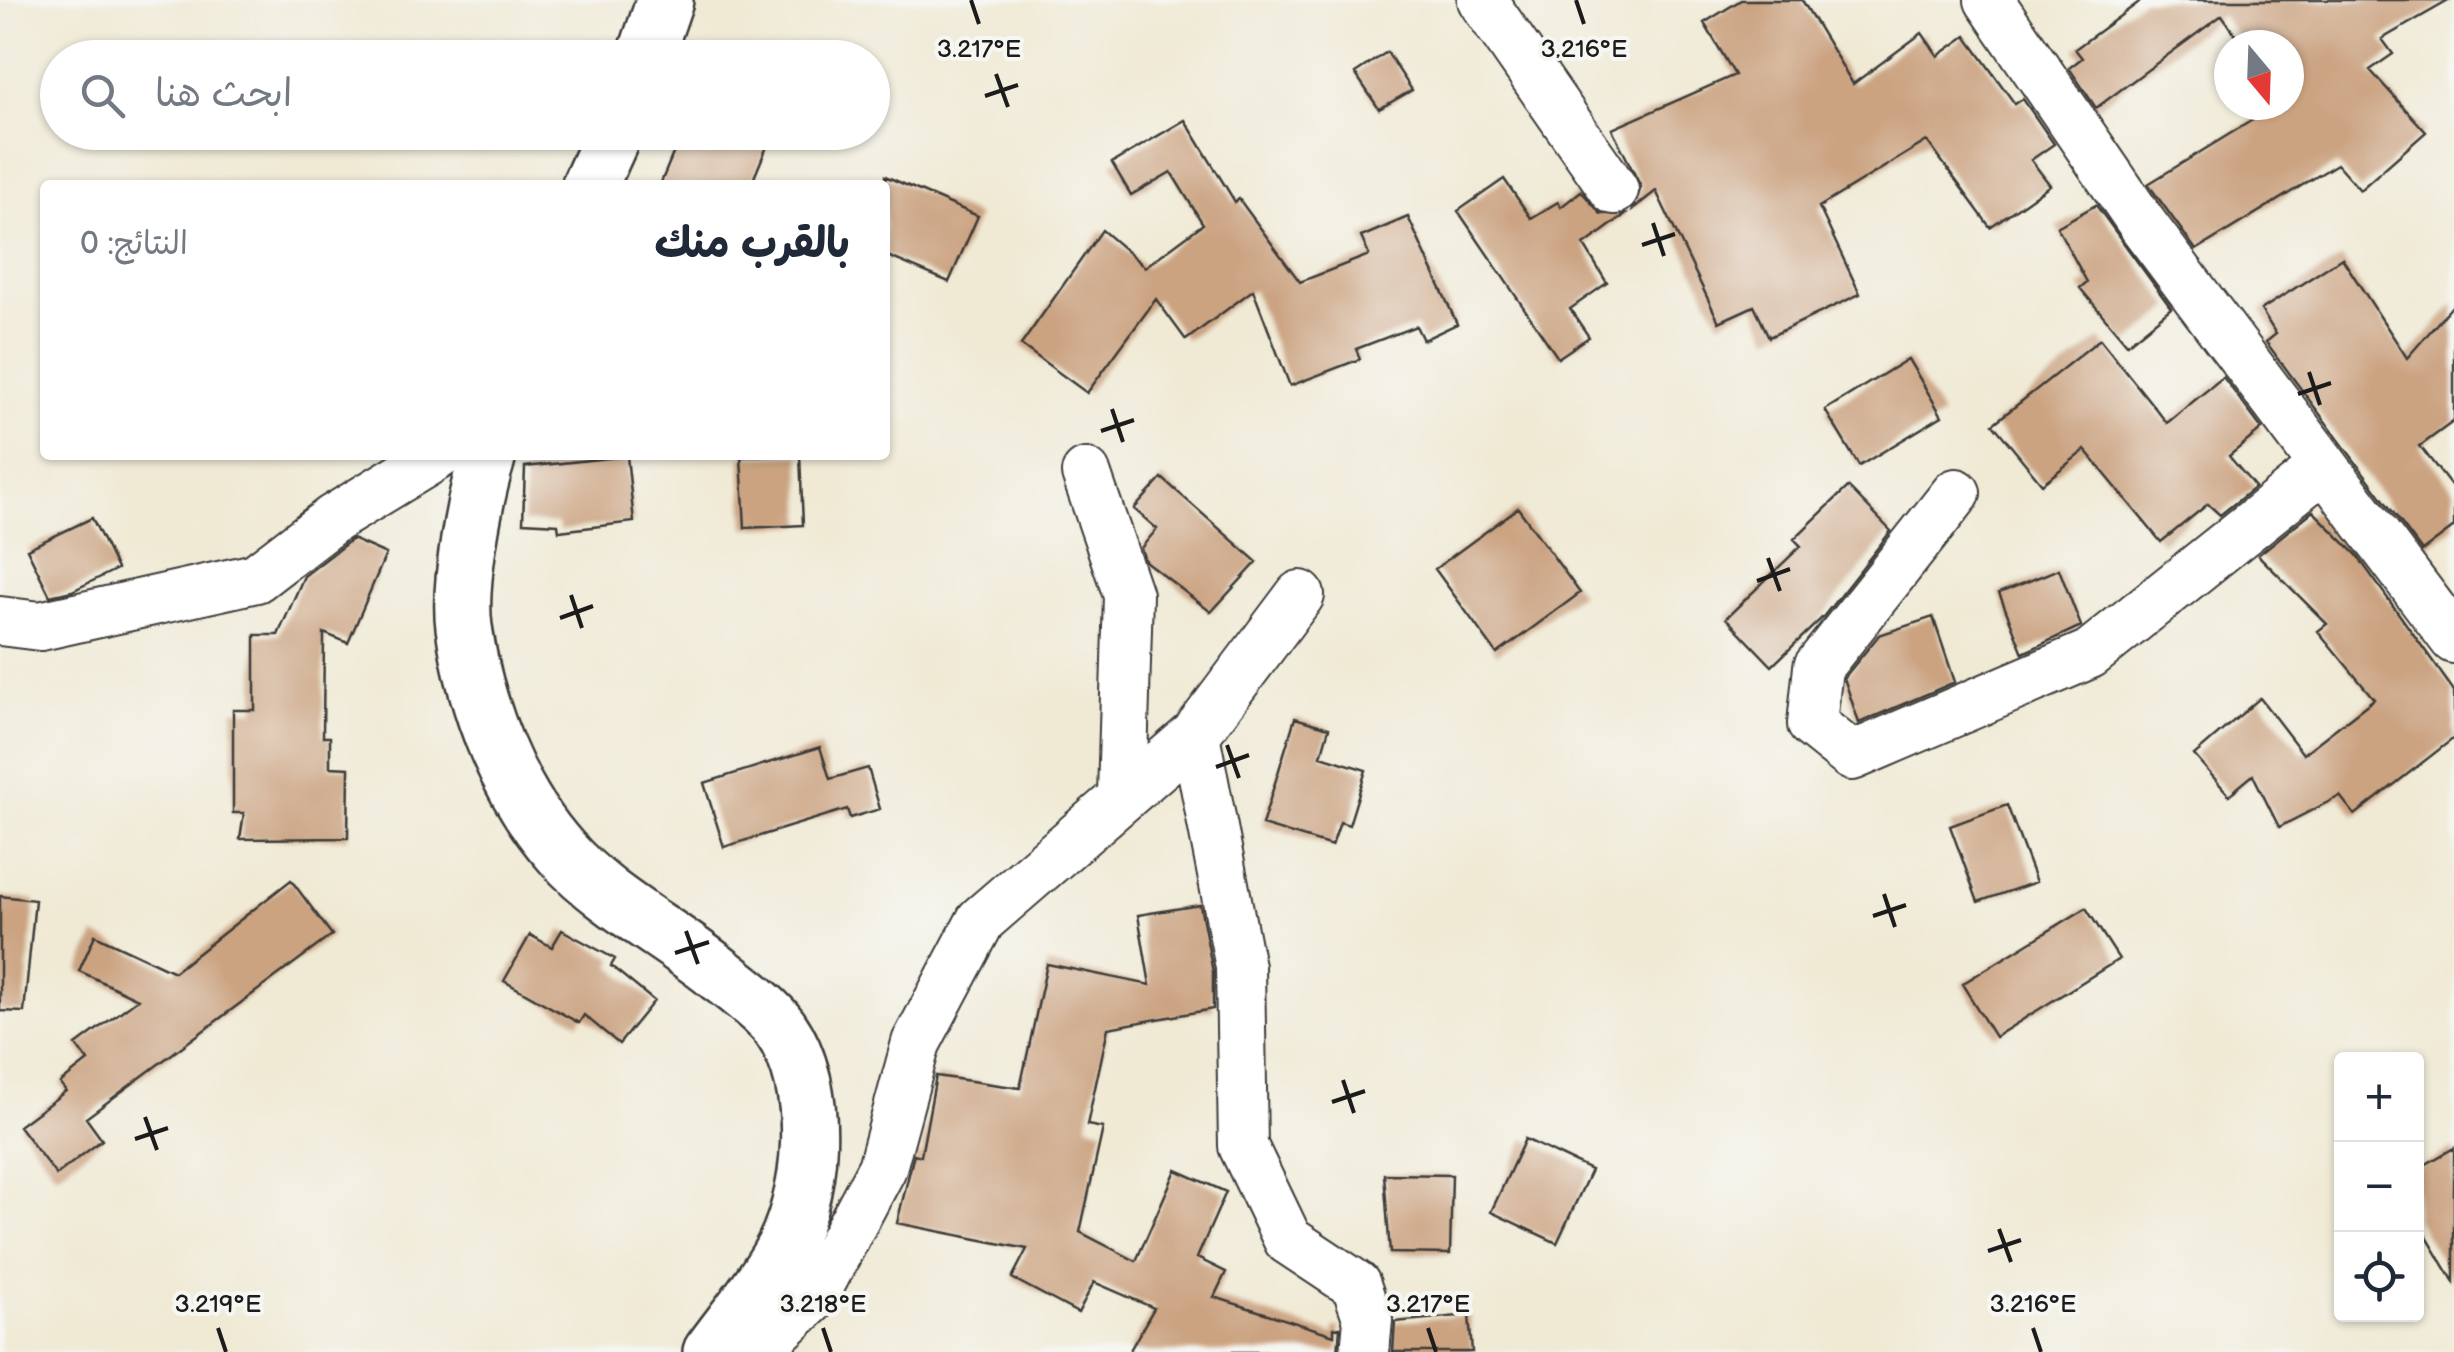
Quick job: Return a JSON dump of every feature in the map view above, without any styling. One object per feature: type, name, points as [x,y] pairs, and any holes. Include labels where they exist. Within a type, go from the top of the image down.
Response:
[{"type":"main road","points":[[651,40],[664,0]]},
{"type":"main road","points":[[592,180],[606,150]]},
{"type":"main road","points":[[487,460],[474,503],[464,624],[487,718],[518,797],[564,855],[618,903],[718,973],[780,1029],[809,1100],[809,1172],[779,1257],[710,1352]]},
{"type":"street","points":[[1482,0],[1614,190]]},
{"type":"street","points":[[1989,0],[2143,225],[2454,639]]},
{"type":"street","points":[[0,621],[40,626],[256,578],[333,519],[430,460]]},
{"type":"street","points":[[1956,493],[1818,667],[1812,724],[1852,756],[2090,654],[2324,467]]},
{"type":"street","points":[[1086,473],[1128,595],[1122,795]]},
{"type":"street","points":[[755,1352],[812,1298],[882,1168],[916,1043],[981,920],[1196,735],[1300,595]]},
{"type":"street","points":[[1196,735],[1240,967],[1243,1146],[1288,1240],[1356,1285],[1368,1320],[1365,1352]]},
{"type":"building","points":[[1741,0],[1802,0],[1853,84],[1922,33],[1938,56],[1966,36],[2015,104],[2023,99],[2054,144],[2031,160],[2050,185],[1990,227],[1927,141],[1819,207],[1860,294],[1769,337],[1754,306],[1719,322],[1656,191],[1633,209],[1641,187],[1612,129],[1735,75],[1704,23]]},
{"type":"building","points":[[2142,0],[2450,0],[2382,39],[2393,54],[2370,70],[2426,132],[2360,190],[2337,164],[2196,250],[2148,184],[2253,120],[2304,120],[2304,30],[2232,30],[2222,15],[2096,108],[2069,68],[2082,58],[2075,49]]},
{"type":"building","points":[[1387,52],[1412,90],[1379,109],[1355,73]]},
{"type":"building","points":[[1185,120],[1235,202],[1239,199],[1300,282],[1369,255],[1361,237],[1408,217],[1457,324],[1423,340],[1416,326],[1356,349],[1360,359],[1290,386],[1253,290],[1186,340],[1156,299],[1087,393],[1021,345],[1102,230],[1145,267],[1203,224],[1171,172],[1131,195],[1112,163]]},
{"type":"building","points":[[675,150],[766,150],[753,180],[662,180]]},
{"type":"building","points":[[885,176],[978,216],[949,282],[890,257],[890,180],[885,180]]},
{"type":"building","points":[[1504,179],[1531,218],[1558,202],[1561,207],[1581,191],[1601,214],[1626,214],[1584,245],[1607,283],[1570,309],[1589,337],[1558,358],[1458,211]]},
{"type":"building","points":[[2096,205],[2171,308],[2127,344],[2080,288],[2087,282],[2057,227]]},
{"type":"building","points":[[2342,258],[2407,358],[2454,304],[2454,421],[2420,446],[2454,490],[2454,527],[2422,551],[2266,342],[2276,334],[2261,310]]},
{"type":"building","points":[[2100,339],[2167,423],[2223,377],[2262,429],[2229,456],[2255,487],[2220,515],[2208,504],[2161,542],[2085,450],[2042,484],[1993,424]]},
{"type":"building","points":[[1908,359],[1942,416],[1859,466],[1825,410]]},
{"type":"building","points":[[627,460],[634,522],[559,531],[558,524],[523,522],[525,467]]},
{"type":"building","points":[[741,460],[800,460],[803,525],[745,528]]},
{"type":"building","points":[[1162,478],[1257,562],[1211,612],[1145,561],[1141,548],[1157,529],[1134,509]]},
{"type":"building","points":[[1848,487],[1891,531],[1823,617],[1772,666],[1726,618],[1801,546],[1794,539]]},
{"type":"building","points":[[1518,508],[1580,593],[1497,654],[1435,569]]},
{"type":"building","points":[[2313,511],[2356,554],[2454,691],[2454,738],[2355,815],[2340,796],[2279,827],[2253,775],[2229,795],[2194,755],[2260,698],[2303,754],[2374,699],[2318,631],[2327,624],[2258,555]]},
{"type":"building","points":[[92,518],[117,569],[72,591],[50,596],[27,549]]},
{"type":"building","points":[[352,539],[386,554],[348,643],[324,633],[323,737],[330,737],[330,767],[349,768],[348,838],[240,839],[244,813],[233,813],[233,710],[255,710],[255,635],[278,635],[304,576]]},
{"type":"building","points":[[2059,569],[2081,626],[2023,653],[1999,593]]},
{"type":"building","points":[[1933,617],[1955,682],[1859,723],[1844,678],[1879,635]]},
{"type":"building","points":[[1295,718],[1329,728],[1321,756],[1366,770],[1349,825],[1340,822],[1332,846],[1262,825]]},
{"type":"building","points":[[820,747],[830,779],[868,768],[880,809],[850,818],[847,809],[724,847],[704,783]]},
{"type":"building","points":[[2007,805],[2036,882],[1978,902],[1950,826]]},
{"type":"building","points":[[291,880],[332,935],[86,1118],[102,1140],[56,1175],[19,1126],[66,1091],[60,1083],[88,1061],[76,1045],[138,999],[79,971],[95,935],[174,972]]},
{"type":"building","points":[[0,896],[35,900],[24,1012],[0,1011]]},
{"type":"building","points":[[1200,905],[1213,972],[1213,1009],[1108,1028],[1087,1125],[1103,1128],[1080,1232],[1136,1261],[1176,1170],[1226,1192],[1197,1258],[1226,1272],[1214,1297],[1334,1335],[1334,1328],[1340,1327],[1338,1352],[1129,1352],[1154,1308],[1094,1282],[1078,1313],[1012,1278],[1027,1249],[897,1223],[914,1154],[921,1156],[936,1076],[1020,1088],[1047,964],[1150,985],[1138,915]]},
{"type":"building","points":[[2086,908],[2119,959],[1995,1037],[1962,984]]},
{"type":"building","points":[[562,930],[615,959],[611,966],[654,1001],[619,1044],[584,1015],[579,1023],[504,981],[530,935],[552,947]]},
{"type":"building","points":[[1525,1139],[1591,1170],[1557,1243],[1491,1212]]},
{"type":"building","points":[[2454,1148],[2454,1282],[2424,1232],[2424,1165]]},
{"type":"building","points":[[1384,1174],[1452,1175],[1450,1254],[1390,1253]]},
{"type":"building","points":[[1469,1315],[1472,1352],[1393,1352],[1395,1322]]}]
